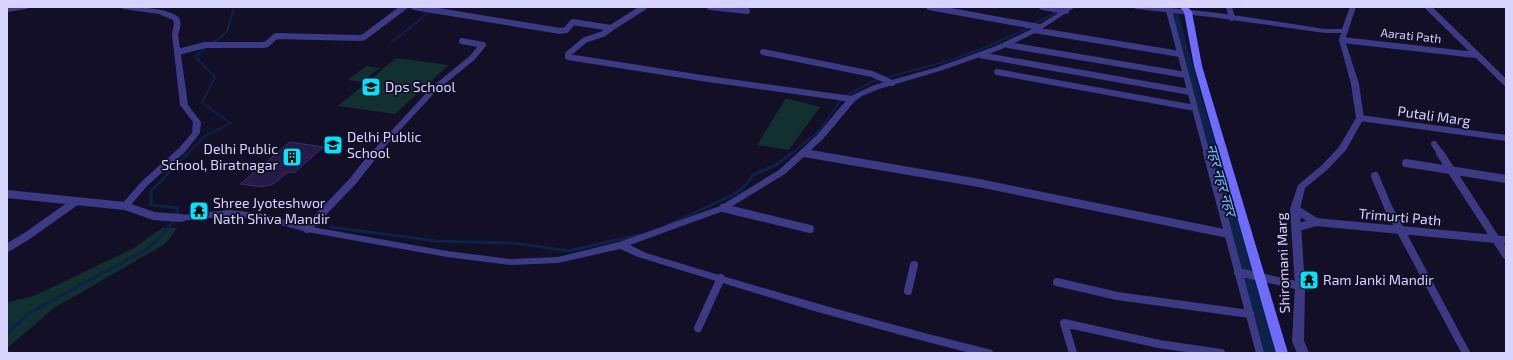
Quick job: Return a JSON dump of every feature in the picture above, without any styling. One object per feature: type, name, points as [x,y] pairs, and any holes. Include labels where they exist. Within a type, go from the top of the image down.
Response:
[{"type":"main road","points":[[1184,10],[1198,66],[1282,353]]},
{"type":"street","points":[[7,10],[26,7]]},
{"type":"street","points":[[123,7],[166,14],[175,18],[177,23],[175,34],[184,106],[196,122],[196,133],[182,150],[145,182],[125,206]]},
{"type":"street","points":[[178,52],[205,44],[261,46],[267,44],[276,36],[360,38],[364,37],[404,7]]},
{"type":"street","points":[[414,7],[560,31],[566,30],[573,22],[611,28]]},
{"type":"street","points":[[644,7],[603,34],[585,40],[568,54],[568,57],[708,79],[852,99]]},
{"type":"street","points":[[710,7],[747,11]]},
{"type":"street","points":[[929,7],[1180,54]]},
{"type":"street","points":[[1042,7],[1069,9]]},
{"type":"street","points":[[1136,7],[1184,10],[1325,31],[1344,36]]},
{"type":"street","points":[[1228,7],[1232,18]]},
{"type":"street","points":[[1354,7],[1344,36],[1356,84],[1360,118]]},
{"type":"street","points":[[1428,7],[1506,83]]},
{"type":"street","points":[[7,194],[125,206],[142,213],[171,218],[229,213],[259,216],[307,229],[447,254],[511,262],[558,260],[621,246],[723,208],[782,172],[820,137],[852,99],[874,88],[1008,45],[1069,9]]},
{"type":"street","points":[[1170,9],[1180,54],[1260,353]]},
{"type":"street","name":"Aarati Path","points":[[1344,36],[1476,55]]},
{"type":"street","points":[[307,229],[353,181],[378,148],[434,89],[472,58],[483,45],[462,41]]},
{"type":"street","points":[[1008,45],[1186,75]]},
{"type":"street","points":[[763,52],[872,74],[892,82]]},
{"type":"street","points":[[980,55],[1190,92]]},
{"type":"street","points":[[997,72],[1195,108]]},
{"type":"street","name":"Putali Marg","points":[[1360,118],[1506,138]]},
{"type":"street","name":"Shiromani Marg","points":[[1303,353],[1298,341],[1300,286],[1294,208],[1301,187],[1324,168],[1343,148],[1360,118]]},
{"type":"street","points":[[1434,144],[1506,256]]},
{"type":"street","points":[[802,153],[979,182],[1228,234]]},
{"type":"street","points":[[1406,162],[1506,179]]},
{"type":"street","points":[[1374,176],[1388,207],[1466,353]]},
{"type":"street","points":[[7,248],[27,236],[75,202]]},
{"type":"street","points":[[723,208],[810,229]]},
{"type":"street","name":"Trimurti Path","points":[[1294,208],[1316,222],[1506,240]]},
{"type":"street","points":[[1296,228],[1316,222]]},
{"type":"street","points":[[621,246],[642,255],[828,312],[922,338],[988,353]]},
{"type":"street","points":[[908,291],[914,265]]},
{"type":"street","points":[[1238,272],[1300,286]]},
{"type":"street","points":[[698,328],[721,278]]},
{"type":"street","points":[[1057,282],[1117,296],[1250,314]]},
{"type":"street","points":[[1073,353],[1064,323],[1166,345],[1221,353]]},
{"type":"green space","points":[[396,58],[449,65],[395,114],[338,106]]},
{"type":"green space","points":[[366,66],[380,68],[362,82],[348,80]]},
{"type":"green space","points":[[786,98],[820,107],[789,150],[757,145]]},
{"type":"green space","points":[[162,228],[177,228],[165,244],[54,308],[7,348],[7,303],[36,295],[134,248]]},
{"type":"building","name":"Delhi Public School, Biratnagar","points":[[290,142],[323,147],[294,173],[288,172],[273,184],[262,187],[240,184]]},
{"type":"waterway","points":[[211,44],[227,32],[234,7]]},
{"type":"waterway","name":"नहर नहर नहर","points":[[1174,7],[1185,53],[1270,353]]},
{"type":"waterway","points":[[392,42],[429,12]]},
{"type":"waterway","points":[[1034,24],[1057,12]]},
{"type":"waterway","points":[[883,78],[976,51],[1029,27]]},
{"type":"waterway","points":[[188,153],[205,136],[231,123],[202,103],[215,77],[195,56],[207,47]]},
{"type":"waterway","points":[[845,96],[878,79]]},
{"type":"waterway","points":[[791,154],[818,132],[841,100]]},
{"type":"waterway","points":[[7,333],[31,312],[149,248],[174,221],[178,208],[151,205],[151,191],[188,153]]},
{"type":"waterway","points":[[668,225],[733,195],[746,185],[753,175],[776,165],[792,153]]},
{"type":"waterway","points":[[331,227],[436,241],[514,243],[568,251],[639,235]]},
{"type":"place","name":"Dps School","points":[[371,87]]},
{"type":"place","name":"Delhi Public School","points":[[333,145]]},
{"type":"place","name":"Delhi Public School, Biratnagar","points":[[292,157]]},
{"type":"place","name":"Shree Jyoteshwor Nath Shiva Mandir","points":[[199,211]]},
{"type":"place","name":"Ram Janki Mandir","points":[[1309,280]]}]
